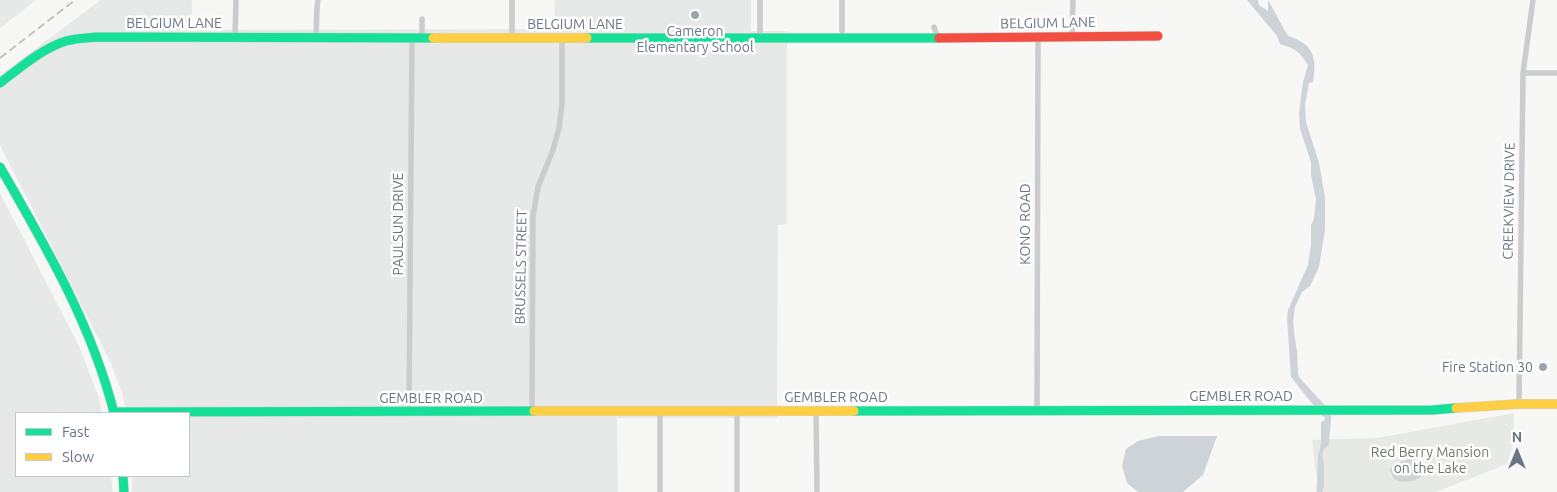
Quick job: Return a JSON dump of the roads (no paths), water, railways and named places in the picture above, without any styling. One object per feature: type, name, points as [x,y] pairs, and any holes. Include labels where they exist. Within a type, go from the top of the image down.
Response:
[{"type":"main road","name":"BELGIUM LANE","points":[[0,84],[45,50],[76,39],[97,37],[760,39],[1158,36]]},
{"type":"main road","points":[[0,167],[62,280],[100,366],[107,384],[114,412]]},
{"type":"main road","name":"GEMBLER ROAD","points":[[190,413],[1392,410],[1557,404]]},
{"type":"main road","points":[[123,477],[124,492]]},
{"type":"street","points":[[235,37],[236,0]]},
{"type":"street","points":[[316,37],[318,0]]},
{"type":"street","points":[[512,0],[512,38]]},
{"type":"street","points":[[760,0],[760,39]]},
{"type":"street","points":[[842,0],[842,38]]},
{"type":"street","points":[[1072,36],[1073,0]]},
{"type":"street","name":"CREEKVIEW DRIVE","points":[[1518,404],[1523,73],[1533,0]]},
{"type":"street","points":[[422,20],[422,37]]},
{"type":"street","points":[[934,26],[938,38]]},
{"type":"street","name":"PAULSUN DRIVE","points":[[409,412],[412,37]]},
{"type":"street","name":"BRUSSELS STREET","points":[[532,411],[533,216],[538,188],[553,150],[561,116],[562,38]]},
{"type":"street","name":"KONO ROAD","points":[[1037,410],[1038,38]]},
{"type":"street","points":[[1523,73],[1557,73]]},
{"type":"street","points":[[816,410],[816,492]]},
{"type":"street","points":[[660,411],[660,492]]},
{"type":"street","points":[[737,411],[738,492]]},
{"type":"railway","points":[[0,58],[75,0]]},
{"type":"place","name":"Cameron Elementary School","points":[[695,15]]},
{"type":"place","name":"Fire Station 30","points":[[1543,367]]},
{"type":"park label","name":"Red Berry Mansion on the Lake","points":[[1430,460]]}]
